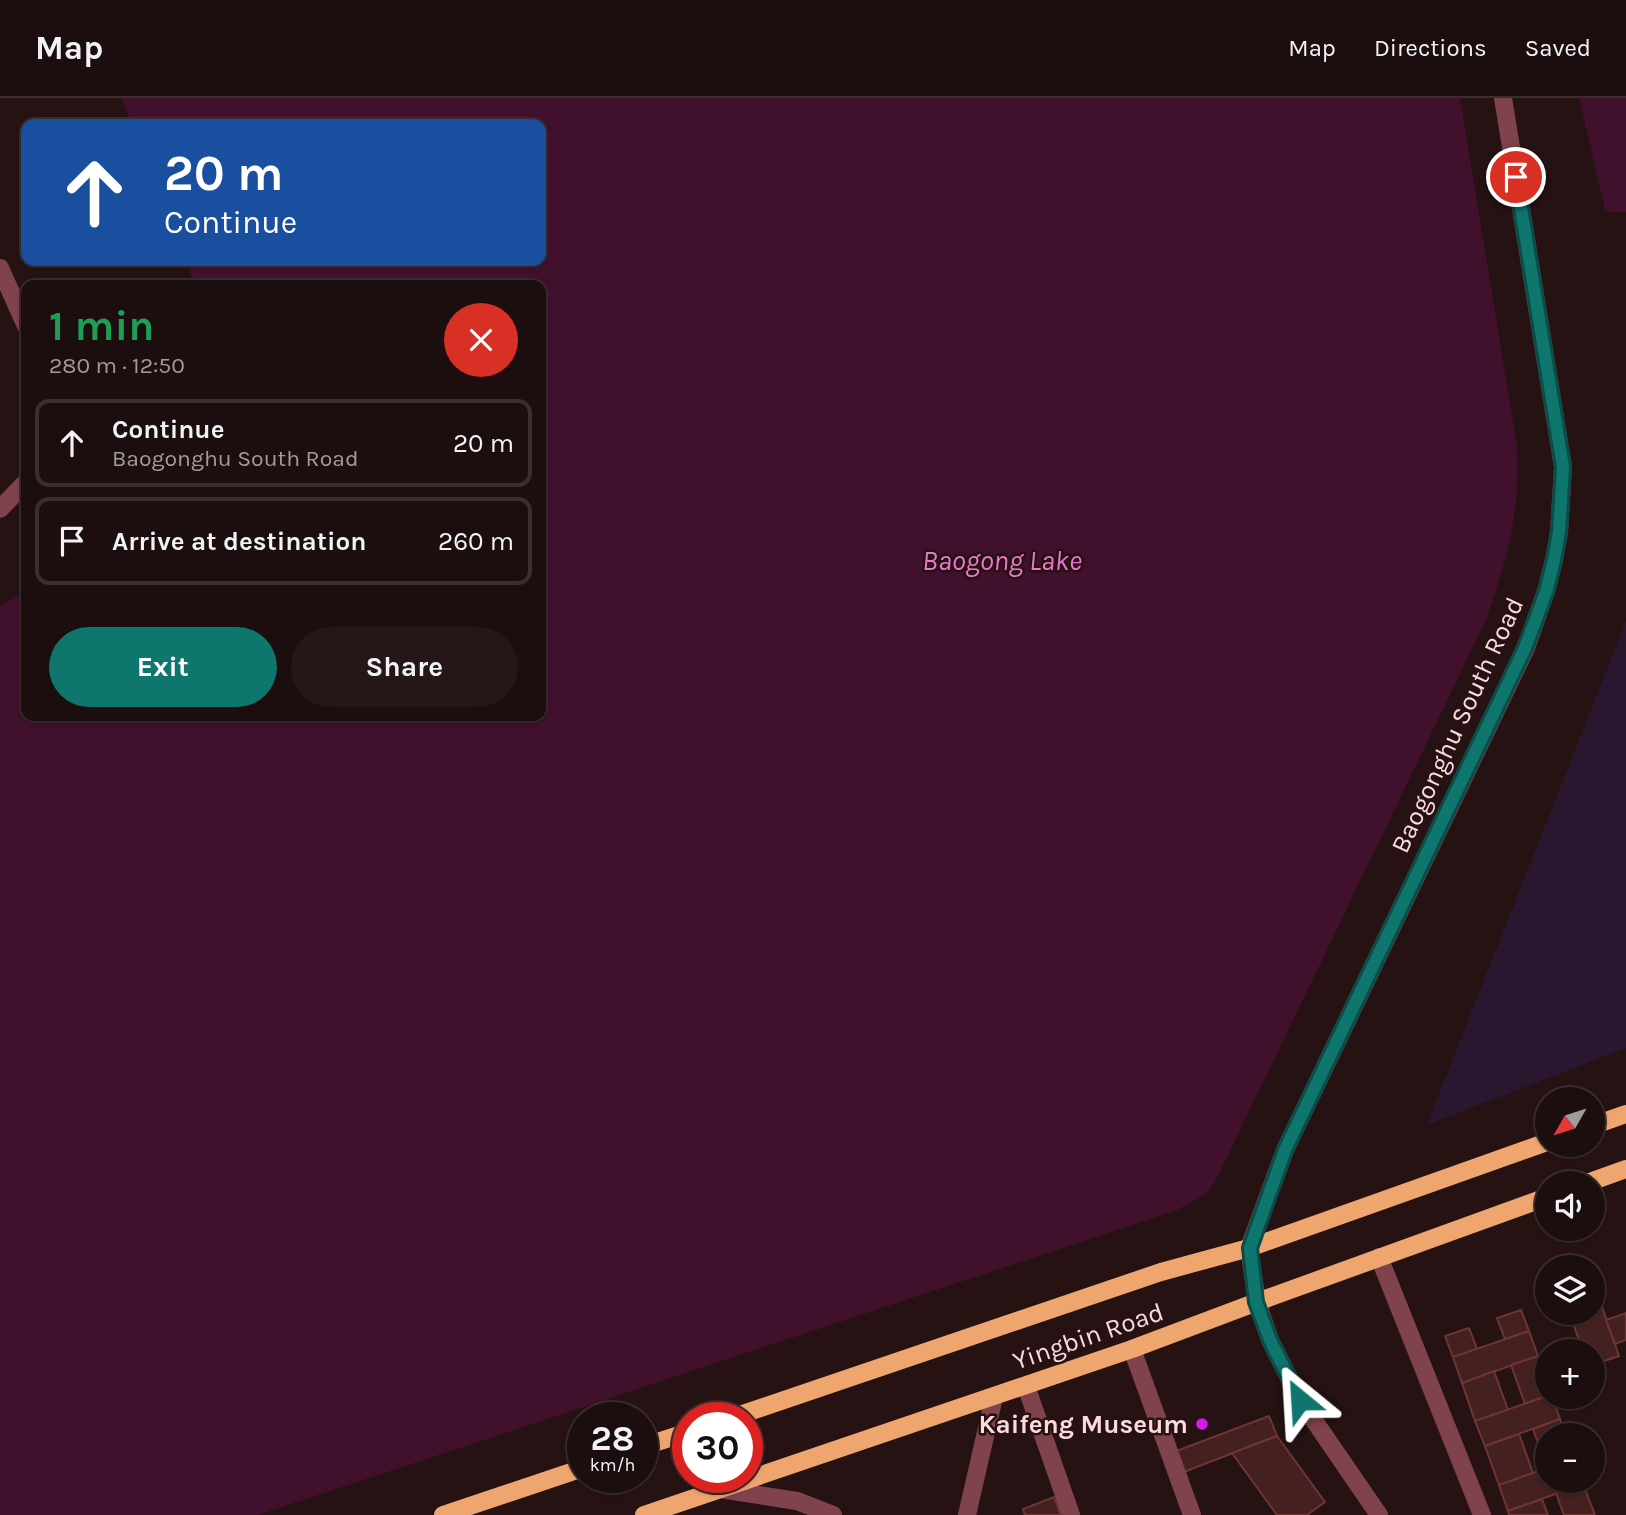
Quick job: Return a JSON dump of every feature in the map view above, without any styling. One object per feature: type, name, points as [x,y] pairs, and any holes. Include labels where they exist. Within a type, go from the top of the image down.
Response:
[{"type":"main road","points":[[1605,1121],[1626,1114]]},
{"type":"main road","name":"Yingbin Road","points":[[763,1407],[1161,1272],[1250,1248],[1535,1146]]},
{"type":"main road","points":[[1605,1177],[1626,1169]]},
{"type":"main road","name":"Yingbin Road","points":[[763,1475],[1132,1349],[1535,1201]]},
{"type":"main road","points":[[443,1515],[567,1473]]},
{"type":"main road","name":"Yingbin Road","points":[[645,1515],[708,1493]]},
{"type":"street","name":"Baogonghu South Road","points":[[1379,1515],[1300,1400],[1270,1340],[1256,1302],[1250,1248],[1285,1150],[1525,648],[1546,592],[1554,560],[1559,532],[1563,467],[1503,98]]},
{"type":"street","points":[[0,268],[21,315]]},
{"type":"street","points":[[0,509],[21,487]]},
{"type":"street","points":[[1379,1257],[1482,1515]]},
{"type":"street","points":[[1132,1349],[1192,1515]]},
{"type":"street","points":[[1026,1386],[1072,1515]]},
{"type":"street","points":[[967,1515],[994,1397]]},
{"type":"street","points":[[746,1493],[797,1501],[832,1515]]},
{"type":"shaded area","points":[[1626,621],[1626,1048],[1427,1125],[1427,1124]]},
{"type":"water","name":"Baogong Lake","points":[[121,98],[1460,98],[1517,446],[1513,520],[1506,554],[1486,620],[1215,1182],[1205,1195],[1177,1210],[598,1402],[567,1402],[567,1412],[258,1515],[0,1515],[0,606],[21,595],[21,721],[546,721],[546,280],[193,280],[188,266],[546,266],[546,119],[130,119]]},
{"type":"water","points":[[1579,98],[1626,98],[1626,212],[1605,209]]},
{"type":"building","points":[[1521,1310],[1529,1331],[1505,1339],[1497,1318]]},
{"type":"building","points":[[1626,1313],[1626,1340],[1615,1344],[1606,1320]]},
{"type":"building","points":[[1605,1315],[1619,1356],[1605,1361],[1605,1339],[1579,1339],[1574,1325],[1605,1325]]},
{"type":"building","points":[[1469,1328],[1477,1349],[1453,1357],[1445,1336]]},
{"type":"building","points":[[1529,1331],[1535,1348],[1535,1357],[1462,1383],[1453,1357]]},
{"type":"building","points":[[1535,1357],[1535,1400],[1525,1404],[1511,1365]]},
{"type":"building","points":[[1494,1371],[1508,1410],[1475,1421],[1462,1383]]},
{"type":"building","points":[[1535,1400],[1535,1409],[1557,1409],[1560,1419],[1549,1423],[1535,1423],[1535,1428],[1485,1446],[1475,1421]]},
{"type":"building","points":[[1269,1416],[1277,1436],[1184,1472],[1176,1451]]},
{"type":"building","points":[[1519,1434],[1533,1473],[1499,1485],[1485,1446]]},
{"type":"building","points":[[1277,1436],[1325,1502],[1307,1515],[1277,1515],[1232,1453]]},
{"type":"building","points":[[1535,1472],[1535,1493],[1558,1493],[1508,1511],[1499,1485]]},
{"type":"building","points":[[1556,1493],[1586,1493],[1595,1515],[1564,1515]]},
{"type":"building","points":[[1054,1497],[1061,1515],[1025,1515],[1023,1509]]},
{"type":"building","points":[[1542,1499],[1548,1515],[1509,1515],[1508,1511]]},
{"type":"place","name":"Kaifeng Museum","points":[[1202,1424]]},
{"type":"route","points":[[1300,1400],[1270,1340],[1256,1302],[1250,1248],[1285,1150],[1525,648],[1546,592],[1559,532],[1563,467],[1516,177]]}]
